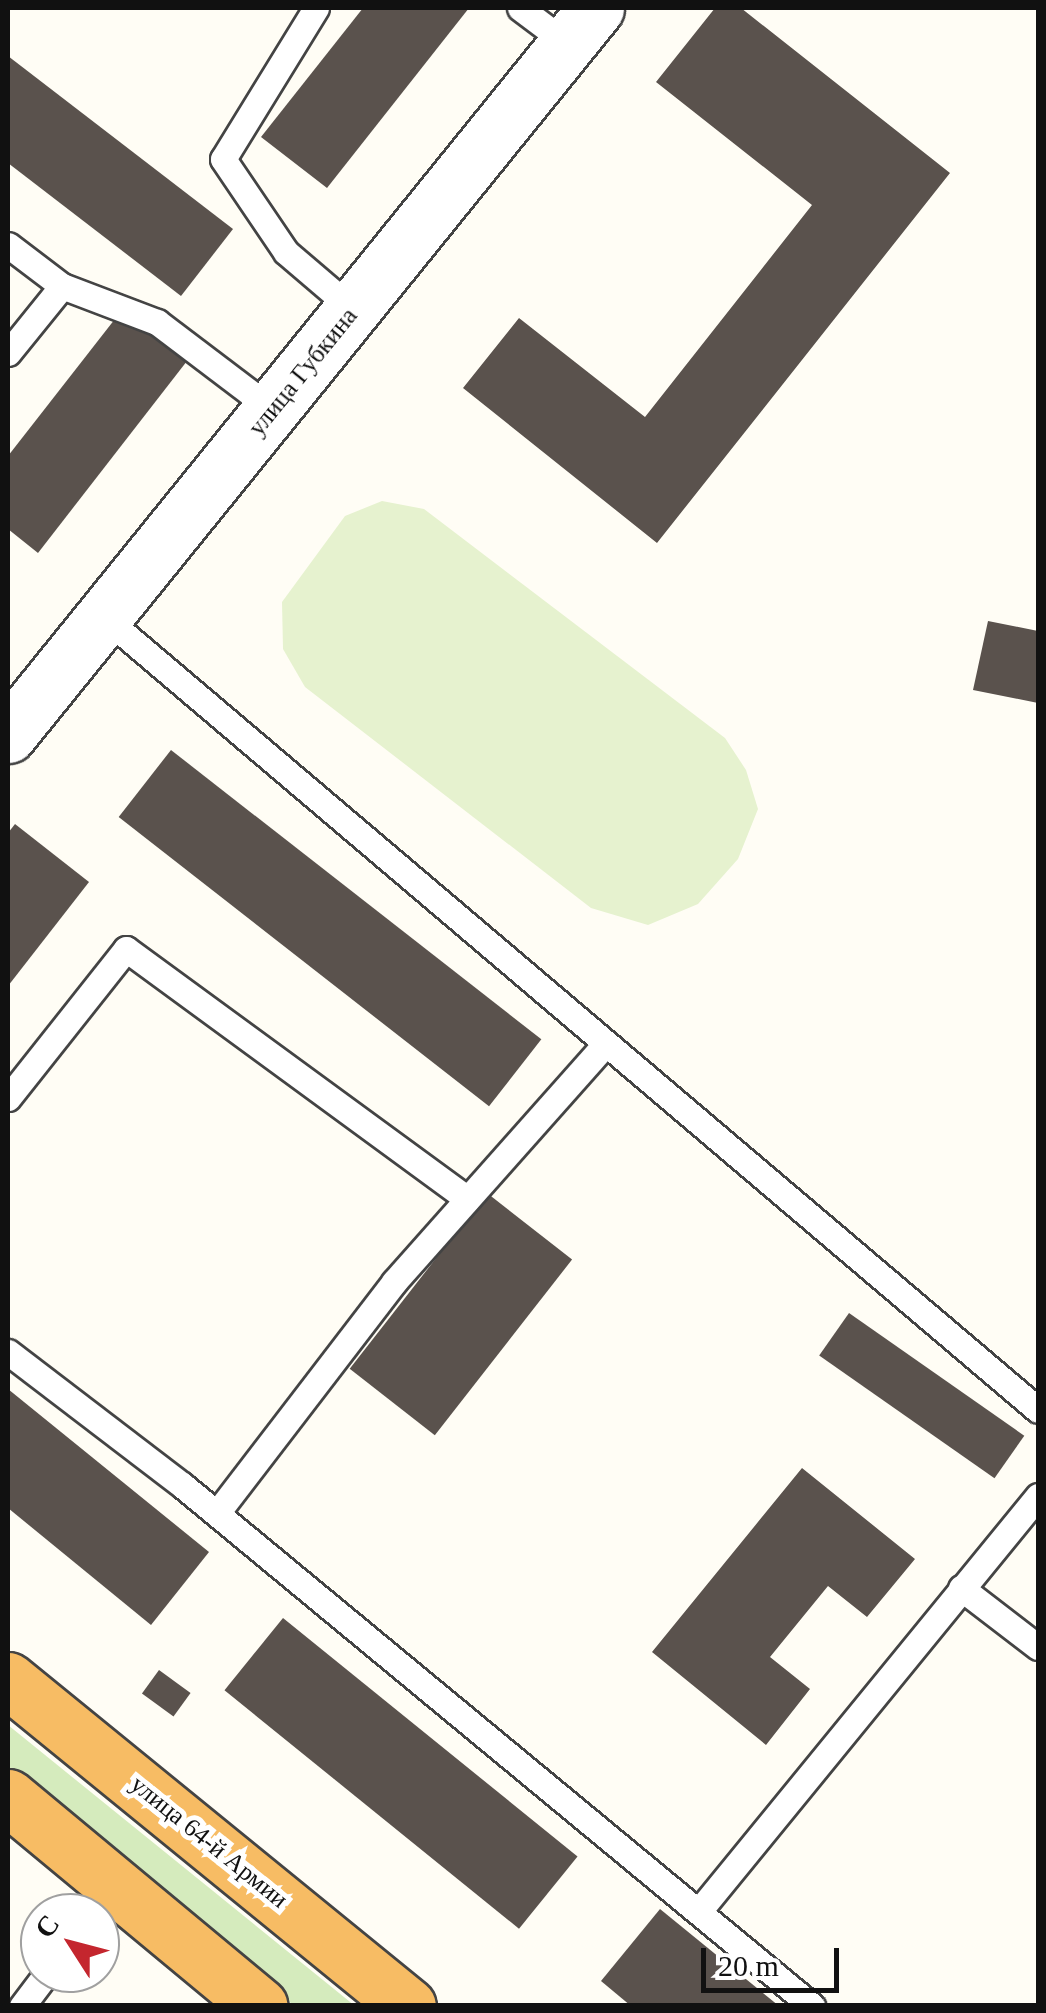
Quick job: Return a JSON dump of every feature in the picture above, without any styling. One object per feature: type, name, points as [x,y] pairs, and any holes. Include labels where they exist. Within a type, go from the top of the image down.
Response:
[{"type":"highway","name":"улица 64-й Армии","points":[[8,1680],[408,2006]]},
{"type":"highway","points":[[8,1798],[99,1893]]},
{"type":"highway","points":[[120,1910],[260,2006]]},
{"type":"street","name":"улица Губкина","points":[[8,735],[582,26]]},
{"type":"lane","points":[[316,8],[222,159],[286,252],[354,310]]},
{"type":"lane","points":[[520,8],[582,26]]},
{"type":"lane","points":[[8,245],[62,286],[157,322],[272,410]]},
{"type":"lane","points":[[8,353],[62,286]]},
{"type":"lane","points":[[104,617],[1038,1410]]},
{"type":"lane","points":[[8,1098],[126,949],[467,1199]]},
{"type":"lane","points":[[217,1513],[394,1282],[606,1043]]},
{"type":"lane","points":[[8,1352],[217,1513],[812,2006]]},
{"type":"lane","points":[[699,1911],[1038,1496]]},
{"type":"lane","points":[[961,1588],[1038,1647]]},
{"type":"green space","points":[[382,501],[424,509],[725,738],[746,770],[758,809],[738,859],[698,904],[648,925],[591,908],[305,687],[283,649],[282,602],[345,516]]},
{"type":"green space","points":[[8,1725],[354,2005],[295,2006],[8,1774]]},
{"type":"building","points":[[363,8],[469,8],[327,188],[261,137]]},
{"type":"building","points":[[715,8],[741,8],[950,173],[657,543],[463,388],[519,318],[645,417],[812,205],[656,82]]},
{"type":"building","points":[[8,56],[233,229],[181,296],[8,163]]},
{"type":"building","points":[[129,301],[194,352],[38,553],[8,529],[8,456]]},
{"type":"building","points":[[988,621],[1038,631],[1038,703],[973,690]]},
{"type":"building","points":[[171,750],[541,1039],[489,1106],[119,817]]},
{"type":"building","points":[[15,824],[89,882],[8,986],[8,833]]},
{"type":"building","points":[[487,1193],[572,1259],[435,1435],[350,1369]]},
{"type":"building","points":[[849,1313],[1024,1436],[994,1478],[819,1356]]},
{"type":"building","points":[[8,1389],[209,1552],[151,1625],[8,1508]]},
{"type":"building","points":[[802,1468],[915,1559],[867,1617],[828,1586],[770,1657],[810,1689],[766,1745],[652,1652]]},
{"type":"building","points":[[283,1618],[578,1857],[519,1929],[224,1690]]},
{"type":"building","points":[[159,1670],[191,1693],[174,1716],[142,1693]]},
{"type":"building","points":[[660,1909],[779,2006],[631,2006],[601,1981]]}]
